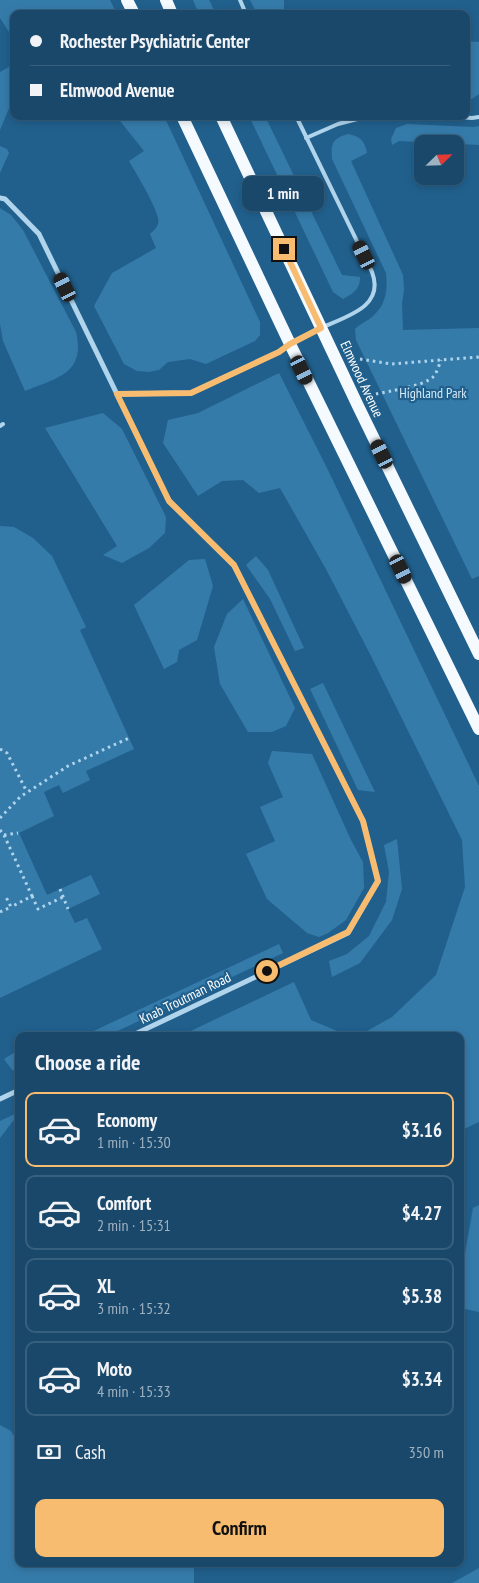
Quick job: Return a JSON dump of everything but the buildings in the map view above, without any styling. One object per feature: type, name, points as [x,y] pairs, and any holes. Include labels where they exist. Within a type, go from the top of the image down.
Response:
[{"type":"main road","points":[[184,120],[290,344],[479,729]]},
{"type":"main road","name":"Elmwood Avenue","points":[[223,120],[479,654]]},
{"type":"street","name":"Knab Troutman Road","points":[[0,198],[5,199],[40,234],[169,501],[234,565],[363,821],[378,881],[348,932],[139,1032]]},
{"type":"street","points":[[117,394],[191,393],[279,352],[321,328]]},
{"type":"street","points":[[0,1099],[15,1092]]},
{"type":"lane","points":[[298,120],[372,272],[375,284],[374,294],[365,306],[321,328]]},
{"type":"lane","points":[[306,138],[338,124],[354,120]]},
{"type":"path","points":[[360,359],[391,364],[479,357]]},
{"type":"path","points":[[376,394],[424,383],[432,378],[441,360]]},
{"type":"path","points":[[0,818],[20,797],[68,766],[129,738]]},
{"type":"path","points":[[0,749],[7,753],[27,792]]},
{"type":"path","points":[[0,830],[38,909],[63,897]]},
{"type":"path","points":[[4,835],[18,833]]},
{"type":"path","points":[[60,889],[68,909]]},
{"type":"path","points":[[0,912],[32,896]]},
{"type":"path","points":[[6,897],[11,907]]},
{"type":"green space","points":[[0,0],[110,0],[115,10],[10,10],[10,34],[0,18]]},
{"type":"green space","points":[[193,0],[209,0],[214,10],[197,10]]},
{"type":"green space","points":[[250,0],[284,0],[284,10],[255,10]]},
{"type":"green space","points":[[470,41],[479,42],[479,94],[470,99]]},
{"type":"green space","points":[[10,66],[10,106],[0,130],[0,72]]},
{"type":"green space","points":[[119,120],[166,120],[260,322],[260,335],[255,341],[206,364],[190,359],[168,362],[159,370],[149,372],[137,371],[124,364],[94,306],[112,273],[156,248],[150,234],[157,227],[156,212],[129,161],[144,151]]},
{"type":"green space","points":[[251,120],[267,120],[342,275],[360,277],[356,290],[343,299],[333,292]]},
{"type":"green space","points":[[407,124],[479,126],[479,145],[464,144],[464,135],[414,135],[414,142],[399,141],[392,145],[391,139],[396,128]]},
{"type":"green space","name":"Highland Park","points":[[348,134],[356,136],[365,145],[367,153],[351,161],[403,275],[403,330],[479,328],[479,576],[472,579],[356,340],[355,329],[374,315],[382,305],[386,293],[387,280],[386,273],[332,159],[332,145],[336,140]]},
{"type":"green space","points":[[0,146],[7,149],[9,153],[0,173]]},
{"type":"green space","points":[[0,208],[11,215],[23,230],[76,332],[78,346],[77,357],[66,372],[57,378],[25,391],[3,341],[0,324]]},
{"type":"green space","points":[[279,373],[327,468],[479,786],[479,1122],[464,1129],[464,1032],[365,1032],[392,1017],[436,975],[465,887],[462,840],[371,656],[327,571],[280,488],[259,493],[243,480],[222,481],[198,496],[163,443],[168,420],[198,413]]},
{"type":"green space","points":[[103,413],[122,429],[166,517],[165,533],[149,548],[122,563],[103,555],[117,546],[45,428]]},
{"type":"green space","points":[[0,526],[14,527],[33,538],[52,556],[86,627],[80,630],[134,749],[86,771],[90,780],[63,793],[59,785],[44,792],[54,816],[19,833],[47,895],[91,875],[100,894],[68,909],[75,923],[87,918],[102,949],[0,998]]},
{"type":"green space","points":[[256,556],[268,570],[304,648],[295,651],[270,599],[246,565]]},
{"type":"green space","points":[[205,559],[213,586],[197,640],[179,650],[177,662],[164,669],[134,605],[189,560]]},
{"type":"green space","points":[[243,599],[295,708],[286,726],[272,732],[248,732],[220,684],[214,647],[227,614]]},
{"type":"green space","points":[[323,683],[375,792],[358,790],[310,689]]},
{"type":"green space","points":[[272,751],[312,754],[363,862],[364,888],[346,920],[319,937],[307,933],[267,899],[246,854],[275,841],[260,807],[283,797],[268,763]]},
{"type":"green space","points":[[397,839],[402,889],[392,920],[360,963],[332,977],[329,961],[347,954],[369,936],[386,902],[389,872],[384,845]]},
{"type":"green space","points":[[279,944],[283,953],[115,1032],[92,1032]]},
{"type":"green space","points":[[294,982],[311,1020],[340,1032],[188,1032]]},
{"type":"green space","points":[[15,1052],[15,1070],[12,1070],[4,1059]]},
{"type":"green space","points":[[15,1114],[15,1120],[0,1138],[0,1121]]},
{"type":"green space","points":[[479,1205],[479,1312],[464,1309],[464,1259],[473,1208]]},
{"type":"green space","points":[[0,1425],[11,1431],[15,1438],[15,1567],[194,1567],[194,1583],[0,1583]]},
{"type":"green space","points":[[479,1568],[479,1583],[452,1583]]},
{"type":"route","points":[[267,971],[348,932],[378,881],[363,821],[234,565],[169,501],[117,394],[191,393],[279,352],[321,328],[284,249]]}]
